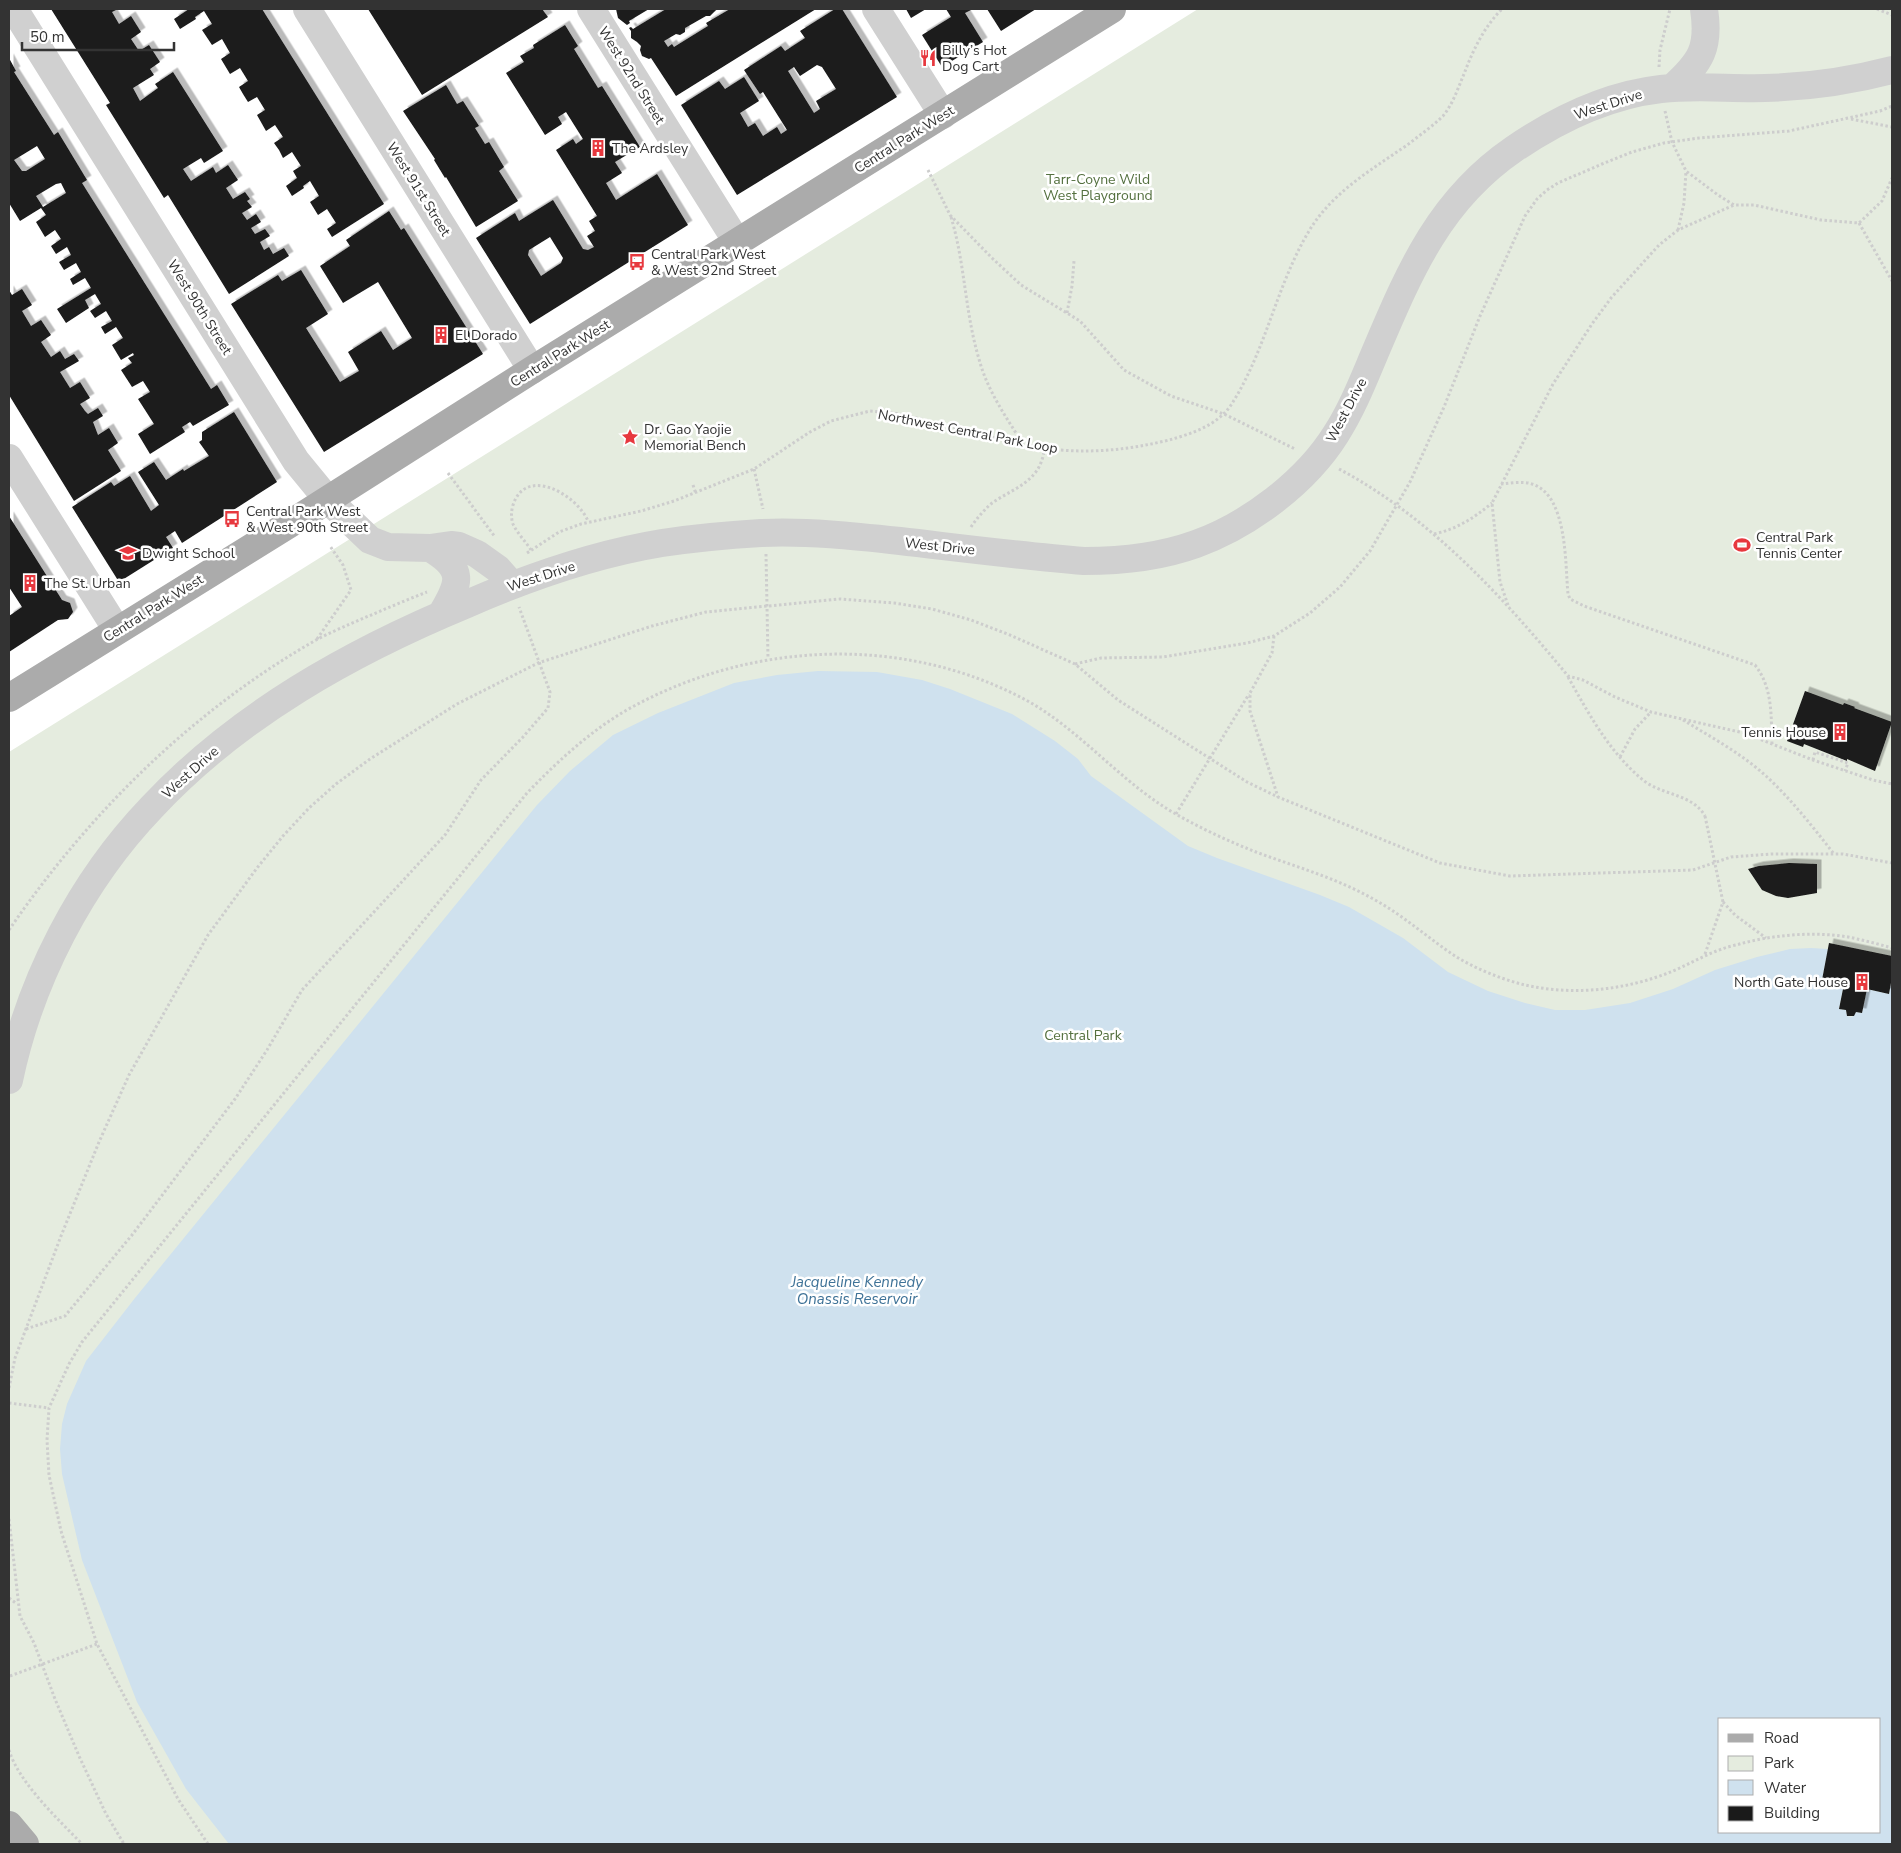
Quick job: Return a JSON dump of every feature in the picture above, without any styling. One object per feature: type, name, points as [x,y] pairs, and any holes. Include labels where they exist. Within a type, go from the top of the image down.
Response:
[{"type":"main road","name":"Central Park West","points":[[9,698],[1112,9]]},
{"type":"main road","points":[[9,1825],[25,1844]]},
{"type":"street","name":"West 90th Street","points":[[14,9],[296,461],[328,500],[363,535],[375,543],[388,547],[430,548],[451,545],[468,549],[498,570],[514,593]]},
{"type":"street","name":"West 91st Street","points":[[306,9],[532,370]]},
{"type":"street","name":"West 92nd Street","points":[[591,9],[737,242]]},
{"type":"street","points":[[876,9],[943,115]]},
{"type":"street","points":[[1666,89],[1696,64],[1704,49],[1706,31],[1704,9]]},
{"type":"street","name":"West Drive","points":[[9,1080],[28,1012],[40,981],[66,926],[80,901],[102,870],[150,809],[193,766],[217,746],[283,700],[355,656],[441,615],[514,593],[570,566],[660,544],[765,533],[822,534],[1084,561],[1127,560],[1196,544],[1239,524],[1260,511],[1298,478],[1336,435],[1358,393],[1413,266],[1437,227],[1464,192],[1496,162],[1550,126],[1596,105],[1620,98],[1666,89],[1764,88],[1818,85],[1861,78],[1892,70]]},
{"type":"street","points":[[9,458],[117,630]]},
{"type":"street","points":[[430,548],[450,562],[456,575],[456,582],[441,615]]},
{"type":"path","name":"Northwest Central Park Loop","points":[[588,521],[574,502],[559,491],[541,486],[524,490],[514,501],[512,518],[514,525],[532,550],[559,532],[588,521],[641,511],[696,494],[754,469],[820,426],[842,418],[870,412],[905,416],[1045,448],[1089,451],[1144,446],[1191,433],[1206,426],[1224,414],[1240,390],[1252,366],[1290,265],[1309,230],[1341,192],[1443,116],[1455,96],[1478,42],[1487,26],[1502,9]]},
{"type":"path","points":[[1670,9],[1660,50],[1659,69],[1666,89],[1672,142],[1686,171],[1734,205]]},
{"type":"path","points":[[1877,9],[1892,15]]},
{"type":"path","points":[[1075,664],[1101,658],[1164,657],[1247,643],[1274,636],[1310,613],[1340,587],[1370,551],[1417,468],[1480,316],[1521,224],[1538,199],[1558,183],[1632,152],[1672,142],[1789,131],[1880,111],[1892,106]]},
{"type":"path","points":[[1848,118],[1892,127]]},
{"type":"path","points":[[928,170],[950,215],[956,235],[970,324],[979,360],[994,397],[1023,444]]},
{"type":"path","points":[[1678,230],[1684,203],[1686,171]]},
{"type":"path","points":[[1433,534],[1463,525],[1492,502],[1553,384],[1592,324],[1636,269],[1659,245],[1678,230],[1734,205],[1754,205],[1821,220],[1859,223],[1882,201],[1892,178]]},
{"type":"path","points":[[950,215],[1021,285],[1080,321],[1117,364],[1132,376],[1171,396],[1224,414],[1296,449]]},
{"type":"path","points":[[1859,223],[1892,281]]},
{"type":"path","points":[[1067,312],[1074,261]]},
{"type":"path","points":[[960,548],[967,532],[979,515],[1027,481],[1036,472],[1045,448]]},
{"type":"path","points":[[1333,466],[1371,486],[1396,504],[1433,534],[1487,584],[1568,676],[1594,725],[1620,757],[1648,784],[1694,804],[1701,809],[1705,816],[1723,902],[1705,955]]},
{"type":"path","points":[[754,469],[763,512]]},
{"type":"path","points":[[448,473],[501,544]]},
{"type":"path","points":[[1501,484],[1522,482],[1532,484],[1545,493],[1552,501],[1562,524],[1570,599],[1584,606],[1755,665],[1767,684],[1771,710],[1772,744]]},
{"type":"path","points":[[693,485],[696,494]]},
{"type":"path","points":[[1492,502],[1500,582],[1509,608]]},
{"type":"path","points":[[317,640],[352,590],[343,566],[330,546]]},
{"type":"path","points":[[766,548],[768,659]]},
{"type":"path","points":[[26,1329],[65,1316],[132,1235],[234,1099],[267,1050],[302,990],[445,835],[481,780],[548,708],[550,692],[514,593]]},
{"type":"path","points":[[9,1388],[15,1358],[26,1329],[99,1142],[129,1075],[208,936],[257,868],[309,808],[336,784],[370,758],[457,704],[538,663],[566,652],[652,626],[697,615],[840,599],[894,602],[932,609],[971,620],[1075,664],[1118,700],[1247,782],[1278,797],[1440,863],[1510,876],[1693,870],[1731,857],[1771,854],[1835,854],[1892,863]]},
{"type":"path","points":[[1176,814],[1250,693],[1272,653],[1274,636]]},
{"type":"path","points":[[208,1844],[178,1799],[97,1644],[61,1531],[49,1475],[47,1440],[49,1408],[69,1364],[82,1342],[527,793],[579,743],[624,712],[666,690],[716,671],[768,659],[811,654],[879,656],[928,664],[954,671],[1002,688],[1058,720],[1125,779],[1176,814],[1203,829],[1254,851],[1323,875],[1359,891],[1402,916],[1457,957],[1483,970],[1525,985],[1576,991],[1612,988],[1643,981],[1673,971],[1705,955],[1735,945],[1767,938],[1798,935],[1846,937],[1892,948]]},
{"type":"path","points":[[1568,676],[1582,680],[1650,712],[1744,733],[1813,760],[1873,780],[1892,784]]},
{"type":"path","points":[[1250,693],[1250,711],[1255,730],[1278,797]]},
{"type":"path","points":[[1620,757],[1635,729],[1650,712]]},
{"type":"path","points":[[1681,718],[1715,739],[1766,776],[1816,830],[1835,854]]},
{"type":"path","points":[[1813,760],[1815,752],[1848,763],[1846,771]]},
{"type":"path","points":[[1723,902],[1735,915],[1767,938]]},
{"type":"path","points":[[9,1403],[49,1408]]},
{"type":"path","points":[[9,1519],[17,1604],[20,1616],[34,1643],[79,1756],[106,1814],[124,1844]]},
{"type":"path","points":[[9,1598],[17,1604]]},
{"type":"path","points":[[9,1676],[97,1644]]},
{"type":"path","points":[[9,1750],[32,1789],[82,1844]]},
{"type":"green space","name":"Central Park","points":[[1198,9],[1892,9],[1892,1844],[9,1844],[9,752]]},
{"type":"water","name":"Jacqueline Kennedy Onassis Reservoir","points":[[818,671],[877,672],[922,680],[1012,714],[1055,741],[1078,759],[1091,776],[1188,846],[1349,907],[1403,938],[1448,972],[1488,991],[1525,1003],[1555,1010],[1585,1010],[1630,1003],[1673,989],[1715,970],[1757,957],[1790,949],[1811,948],[1828,949],[1822,980],[1844,984],[1839,1009],[1846,1010],[1847,1016],[1852,1017],[1856,1012],[1862,1013],[1867,989],[1889,994],[1892,977],[1892,1844],[229,1844],[186,1789],[137,1702],[82,1560],[62,1474],[60,1449],[62,1424],[67,1404],[86,1361],[135,1298],[537,805],[570,771],[613,735],[658,713],[734,683],[777,675]]},
{"type":"building","points":[[51,9],[118,9],[112,12],[119,24],[131,16],[141,32],[131,39],[139,51],[149,45],[160,62],[150,69],[154,75],[133,88],[140,101],[158,88],[155,84],[173,72],[223,151],[204,163],[201,158],[183,169],[191,181],[213,167],[216,173],[228,165],[238,180],[226,188],[233,199],[245,192],[250,199],[247,201],[252,207],[242,213],[247,220],[256,214],[261,222],[251,228],[255,234],[265,229],[270,236],[260,242],[264,250],[269,247],[273,254],[284,248],[289,256],[229,294],[168,195],[164,198],[106,105],[110,103]]},
{"type":"building","points":[[189,9],[262,9],[384,204],[332,237],[327,229],[336,223],[327,209],[318,215],[310,202],[319,196],[310,181],[303,186],[304,188],[292,196],[286,186],[297,178],[293,171],[301,166],[292,152],[283,158],[274,143],[283,137],[275,125],[266,131],[257,115],[265,110],[257,97],[248,102],[239,87],[248,81],[240,68],[230,74],[221,59],[230,53],[222,39],[212,45],[202,30],[212,24],[204,11],[195,17],[196,19],[180,29],[174,19]]},
{"type":"building","points":[[368,9],[542,9],[548,17],[422,95]]},
{"type":"building","points":[[616,9],[649,9],[629,21],[630,23],[627,25],[618,18]]},
{"type":"building","points":[[666,9],[717,9],[710,16],[706,16],[685,28],[685,32],[680,35],[676,34],[664,41],[668,47],[672,44],[674,47],[708,26],[706,23],[730,9],[816,9],[676,96],[651,58],[642,56],[641,46],[631,38],[629,28],[633,29]]},
{"type":"building","points":[[835,9],[842,9],[897,97],[737,195],[681,105],[719,81],[725,89],[744,77],[759,101],[740,113],[748,127],[755,123],[763,136],[777,127],[781,134],[787,130],[763,92],[760,94],[744,70],[781,46],[785,51],[805,38],[800,31]],"holes":[[[817,65],[822,67],[836,89],[816,101],[820,109],[814,113],[788,71],[794,67],[800,76]]]},
{"type":"building","points":[[906,9],[926,9],[911,18]]},
{"type":"building","points":[[946,9],[973,9],[965,13],[983,42],[942,67],[922,35],[951,17]]},
{"type":"building","points":[[987,9],[1036,9],[1001,31]]},
{"type":"building","name":"The Ardsley","points":[[565,25],[578,46],[574,49],[598,88],[602,86],[640,147],[615,162],[622,173],[606,183],[616,200],[657,174],[688,225],[530,324],[476,238],[515,213],[519,221],[553,200],[583,249],[588,250],[594,247],[587,236],[595,231],[589,221],[597,216],[556,150],[573,139],[576,144],[583,139],[566,112],[558,117],[562,124],[545,135],[506,73],[524,62],[520,56],[534,48],[533,45]],"holes":[[[550,237],[563,258],[561,263],[541,276],[528,255],[529,250]]]},
{"type":"building","points":[[9,58],[16,71],[14,72],[54,135],[58,132],[87,180],[82,183],[211,389],[217,385],[229,405],[193,426],[190,422],[182,427],[185,432],[150,454],[138,434],[154,424],[138,399],[150,392],[143,381],[132,387],[121,370],[132,363],[128,358],[134,355],[133,353],[121,360],[112,345],[123,338],[116,327],[105,334],[101,327],[112,321],[106,311],[95,318],[90,311],[101,304],[95,294],[85,300],[89,308],[66,323],[57,309],[91,288],[85,278],[73,285],[70,279],[81,272],[76,263],[64,270],[59,262],[71,255],[67,247],[56,254],[51,246],[61,239],[55,230],[45,237],[36,222],[46,215],[41,208],[20,221],[9,203]],"holes":[[[37,146],[45,159],[26,171],[22,171],[14,160]],[[61,183],[66,193],[43,207],[36,196]]]},
{"type":"building","points":[[446,85],[457,104],[463,101],[479,126],[475,128],[485,144],[489,142],[504,167],[499,171],[518,201],[476,227],[435,159],[403,111]]},
{"type":"building","name":"El Dorado","points":[[389,211],[401,230],[404,228],[483,354],[324,452],[231,304],[278,275],[282,281],[301,270],[328,314],[306,328],[340,382],[359,371],[348,352],[381,331],[393,350],[412,338],[378,282],[343,303],[320,266],[350,246],[346,240]]},
{"type":"building","points":[[22,289],[32,305],[22,311],[31,326],[41,320],[51,335],[41,342],[51,357],[60,351],[65,359],[74,354],[79,361],[60,372],[70,388],[80,382],[90,398],[80,404],[85,411],[88,414],[98,408],[103,416],[93,422],[98,435],[109,428],[118,443],[108,450],[121,471],[74,501],[9,395],[9,290],[12,295]]},
{"type":"building","points":[[234,412],[277,482],[182,543],[175,531],[166,537],[173,548],[119,582],[72,507],[111,482],[114,486],[130,476],[151,511],[159,505],[138,472],[154,462],[166,480],[209,456],[199,442],[202,440],[202,432]]},
{"type":"building","name":"The St. Urban","points":[[9,516],[62,600],[70,603],[73,612],[68,619],[58,620],[9,652],[9,616],[22,607],[9,587]]},
{"type":"building","name":"Tennis House","points":[[1805,691],[1843,705],[1844,703],[1892,722],[1875,771],[1804,744],[1803,747],[1787,741]]},
{"type":"building","points":[[1789,863],[1817,864],[1817,893],[1788,898],[1776,896],[1762,890],[1748,869],[1759,866]]},
{"type":"building","name":"North Gate House","points":[[1829,943],[1892,956],[1892,977],[1889,994],[1867,989],[1862,1013],[1856,1012],[1854,1016],[1847,1016],[1846,1010],[1839,1009],[1844,984],[1822,980]]},
{"type":"place","name":"Billy’s Hot Dog Cart","points":[[928,58]]},
{"type":"place","name":"The Ardsley","points":[[598,148]]},
{"type":"place","name":"Central Park West & West 92nd Street","points":[[637,262]]},
{"type":"place","name":"El Dorado","points":[[441,335]]},
{"type":"place","name":"Dr. Gao Yaojie Memorial Bench","points":[[630,437]]},
{"type":"place","name":"Central Park West & West 90th Street","points":[[232,519]]},
{"type":"place","name":"Central Park Tennis Center","points":[[1742,545]]},
{"type":"place","name":"Dwight School","points":[[128,553]]},
{"type":"place","name":"The St. Urban","points":[[30,583]]},
{"type":"place","name":"Tennis House","points":[[1840,732]]},
{"type":"place","name":"North Gate House","points":[[1862,982]]},
{"type":"park label","name":"Tarr-Coyne Wild West Playground","points":[[1098,187]]}]
